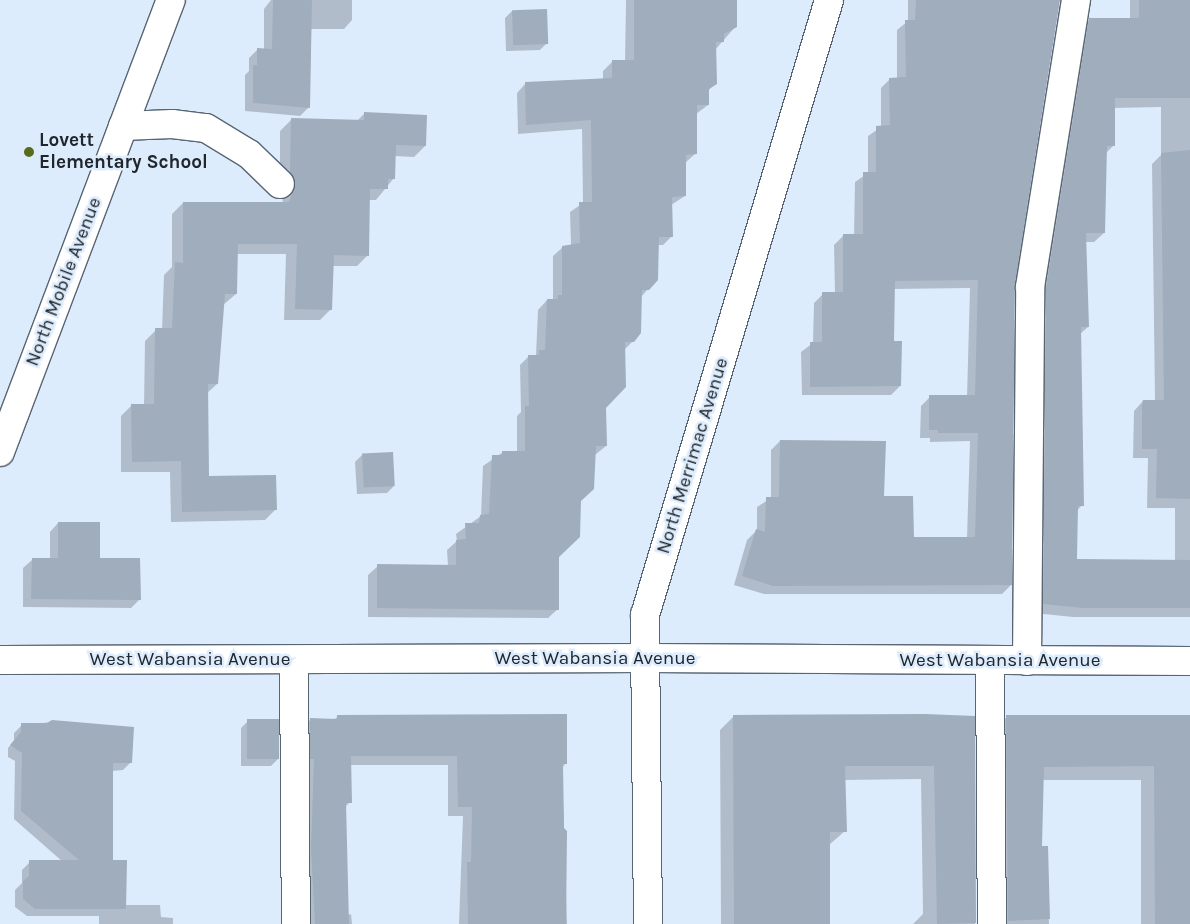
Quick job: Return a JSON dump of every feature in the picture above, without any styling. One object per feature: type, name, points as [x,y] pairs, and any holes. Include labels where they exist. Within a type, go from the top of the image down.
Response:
[{"type":"street","name":"North Mobile Avenue","points":[[0,452],[171,0]]},
{"type":"street","name":"North Merrimac Avenue","points":[[648,924],[645,615],[829,0]]},
{"type":"street","points":[[1027,661],[1030,287],[1076,0]]},
{"type":"street","points":[[123,126],[172,124],[206,128],[250,154],[280,184]]},
{"type":"street","name":"West Wabansia Avenue","points":[[0,660],[646,658],[1190,661]]},
{"type":"street","points":[[294,660],[296,924]]},
{"type":"street","points":[[990,661],[992,924]]},
{"type":"building","points":[[273,0],[312,0],[310,108],[253,103],[253,65],[257,65],[257,48],[272,49]]},
{"type":"building","points":[[634,0],[737,0],[737,27],[724,34],[724,42],[716,42],[717,84],[709,89],[709,105],[697,105],[697,154],[686,155],[686,196],[672,197],[673,237],[659,237],[658,280],[649,290],[642,290],[641,333],[634,342],[625,342],[626,387],[606,408],[607,446],[596,446],[594,489],[581,501],[580,537],[559,557],[559,610],[377,608],[377,564],[456,565],[456,540],[466,539],[465,523],[479,523],[480,515],[489,514],[492,455],[502,455],[502,451],[525,451],[525,406],[529,406],[528,355],[539,355],[539,350],[545,350],[547,299],[558,299],[558,295],[562,295],[562,246],[580,243],[579,202],[592,202],[591,120],[526,125],[525,82],[612,78],[612,60],[634,60]]},
{"type":"building","points":[[916,0],[1060,0],[1015,285],[1012,585],[773,586],[742,576],[756,529],[765,532],[766,497],[779,497],[780,440],[886,441],[884,496],[913,496],[914,537],[975,537],[978,433],[938,433],[938,430],[929,430],[929,395],[975,395],[978,280],[895,281],[894,341],[902,341],[901,386],[810,387],[810,342],[822,342],[822,292],[843,292],[843,234],[863,234],[863,172],[876,172],[876,126],[890,125],[889,78],[906,77],[905,20],[915,20]]},
{"type":"building","points":[[1139,0],[1190,0],[1190,98],[1115,98],[1115,146],[1107,146],[1105,233],[1086,233],[1089,327],[1081,327],[1084,506],[1078,506],[1077,559],[1190,560],[1190,608],[1083,608],[1043,604],[1046,288],[1089,18],[1139,18]]},
{"type":"building","points":[[547,9],[548,44],[513,45],[512,10]]},
{"type":"building","points":[[364,112],[427,115],[426,146],[396,145],[395,179],[388,179],[388,189],[370,189],[369,256],[334,255],[332,310],[295,309],[297,244],[238,244],[237,294],[225,294],[218,384],[208,384],[209,476],[276,475],[277,510],[182,512],[181,461],[132,462],[131,404],[154,404],[155,328],[172,328],[175,262],[183,263],[183,202],[289,202],[295,187],[290,172],[291,118],[364,120]]},
{"type":"building","points":[[1190,150],[1190,499],[1156,498],[1157,449],[1142,449],[1142,406],[1143,400],[1164,400],[1161,153]]},
{"type":"building","points":[[393,452],[395,486],[364,488],[362,454]]},
{"type":"building","points":[[58,522],[100,522],[100,558],[140,558],[141,600],[31,599],[32,558],[58,558]]},
{"type":"building","points":[[567,714],[567,764],[563,764],[564,828],[567,831],[566,924],[468,924],[467,862],[471,862],[472,807],[458,807],[457,756],[351,756],[352,803],[346,803],[349,924],[315,924],[311,848],[314,759],[310,759],[310,718],[337,719],[337,715]]},
{"type":"building","points":[[925,714],[975,716],[976,923],[937,924],[934,766],[845,766],[847,832],[830,832],[830,924],[734,924],[733,715]]},
{"type":"building","points":[[1006,715],[1190,715],[1190,924],[1155,924],[1154,766],[1044,767],[1042,846],[1048,846],[1050,919],[1008,921]]},
{"type":"building","points":[[247,719],[279,719],[279,759],[247,759]]},
{"type":"building","points":[[52,720],[134,727],[132,763],[113,763],[113,860],[127,860],[126,909],[35,909],[23,899],[23,881],[29,876],[29,860],[79,860],[21,811],[22,753],[10,745],[21,732],[21,723],[47,723]]},
{"type":"place","name":"Lovett Elementary School","points":[[29,152]]}]
